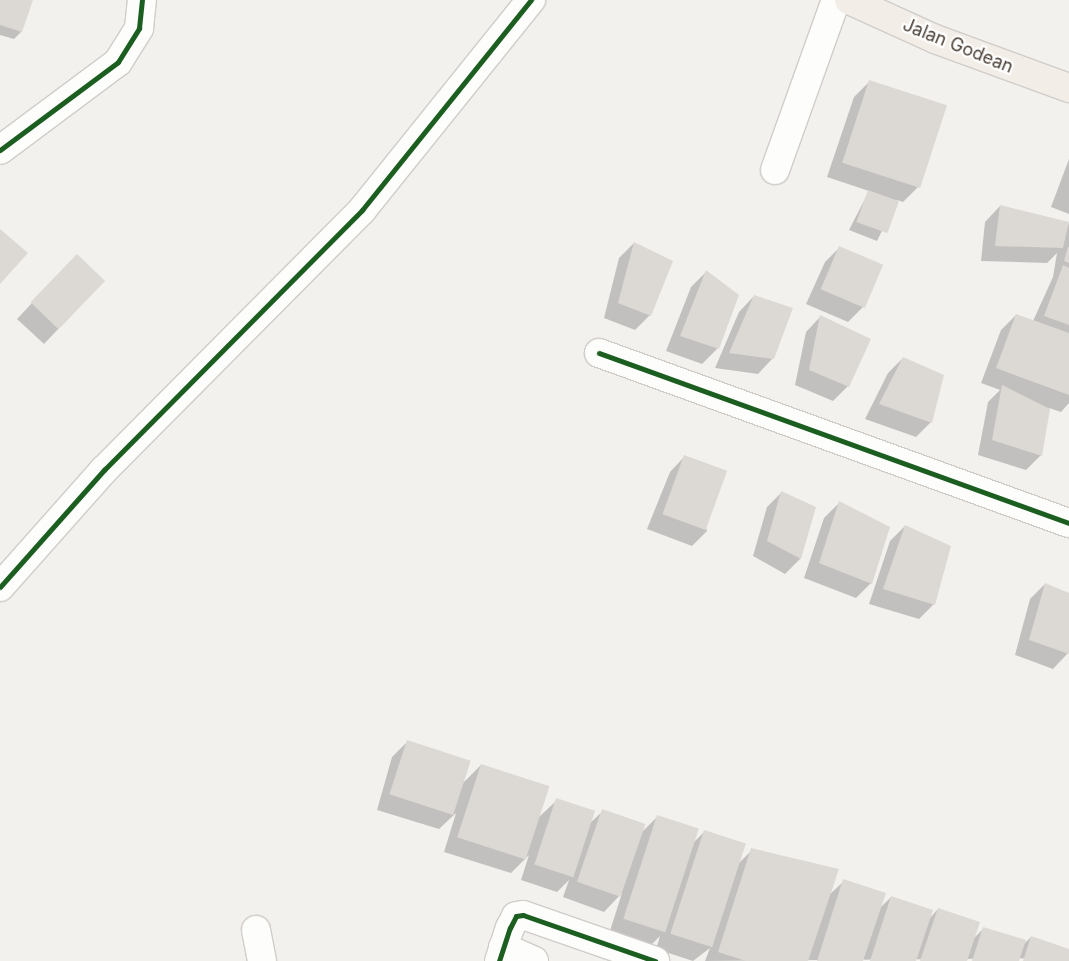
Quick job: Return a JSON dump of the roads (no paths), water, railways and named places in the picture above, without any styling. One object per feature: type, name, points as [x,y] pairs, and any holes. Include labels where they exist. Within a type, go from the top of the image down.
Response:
[{"type":"main road","name":"Jalan Godean","points":[[849,0],[935,39],[1069,88]]},
{"type":"street","points":[[0,150],[118,62],[139,28],[142,0]]},
{"type":"street","points":[[0,587],[104,470],[362,210],[531,0]]},
{"type":"street","points":[[775,170],[836,0]]},
{"type":"street","points":[[599,353],[1069,523]]},
{"type":"street","points":[[534,961],[501,954],[516,916],[523,915],[655,961]]},
{"type":"street","points":[[256,930],[262,961]]}]
